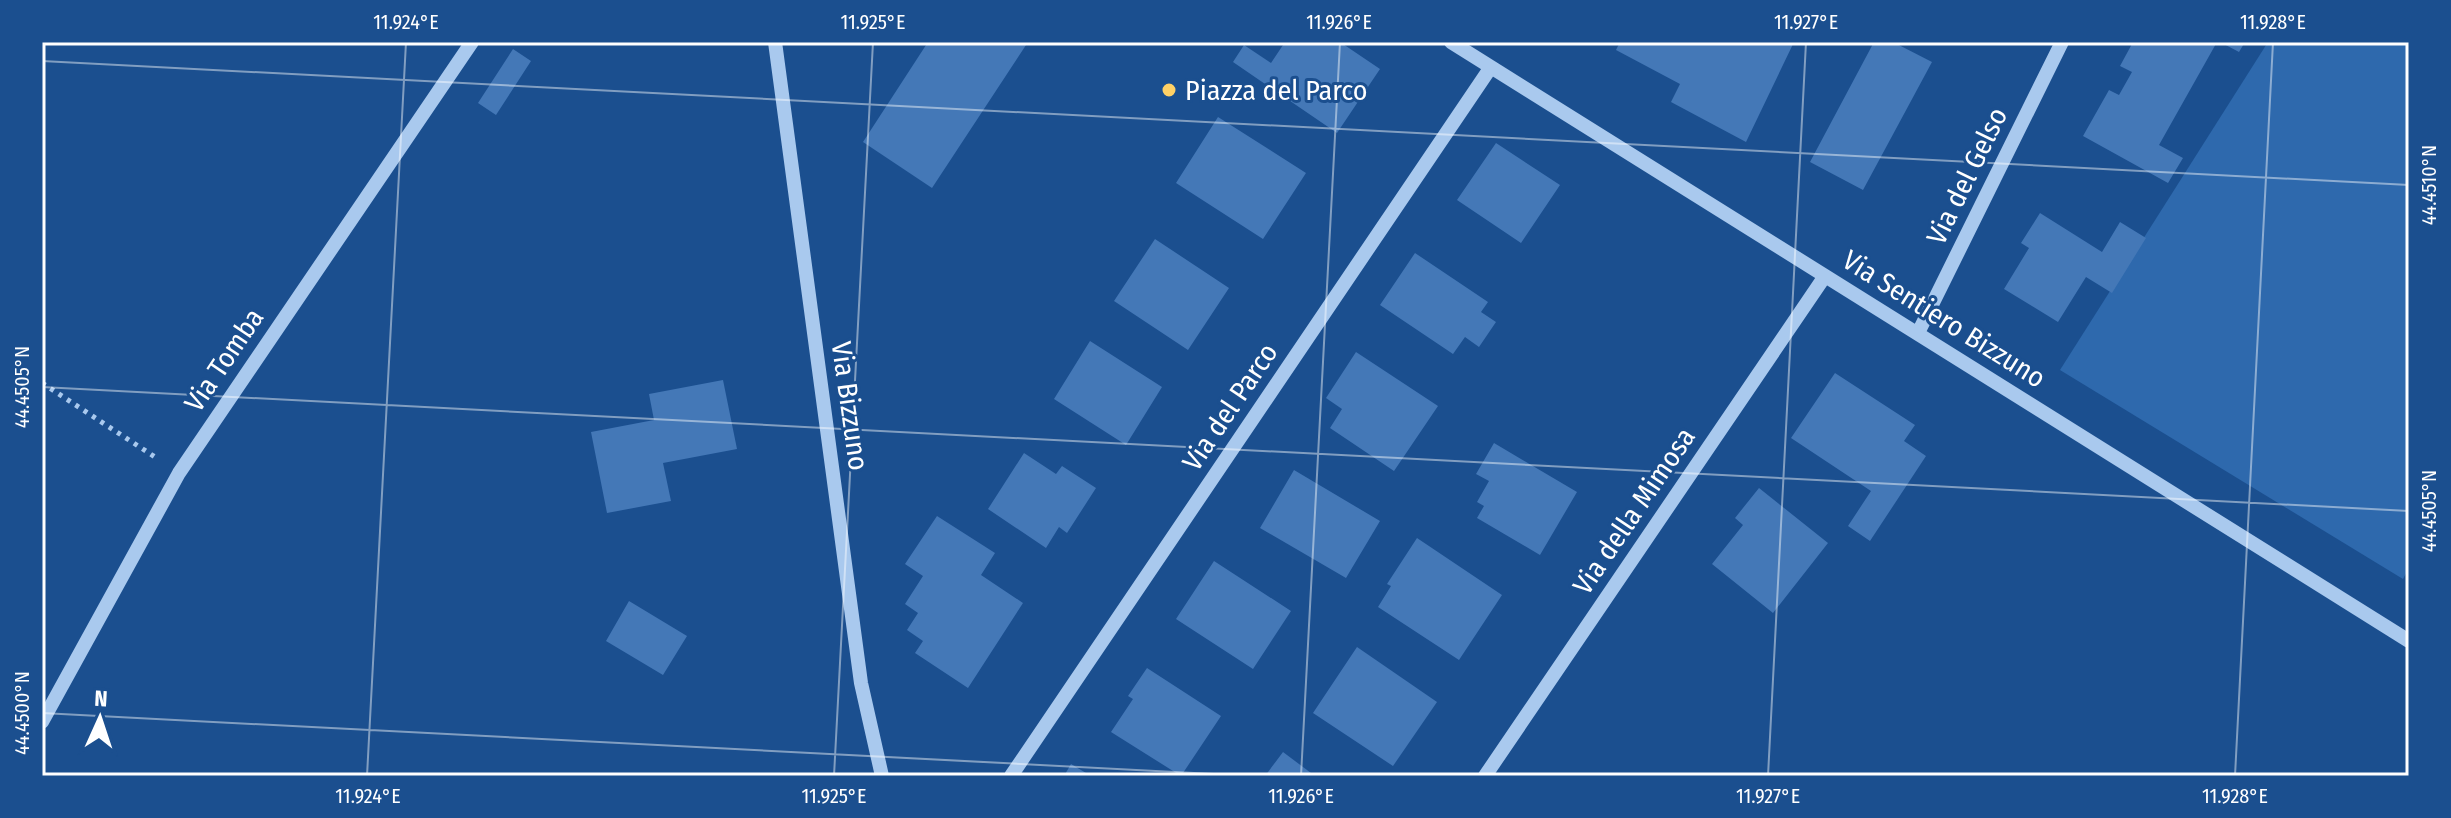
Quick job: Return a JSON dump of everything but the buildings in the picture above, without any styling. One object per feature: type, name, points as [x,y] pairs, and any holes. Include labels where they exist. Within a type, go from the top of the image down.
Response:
[{"type":"street","name":"Via Tomba","points":[[42,722],[179,473],[472,42]]},
{"type":"street","name":"Via Bizzuno","points":[[775,42],[861,683],[881,773]]},
{"type":"street","name":"Via Sentiero Bizzuno","points":[[1451,42],[2409,641]]},
{"type":"street","name":"Via del Gelso","points":[[1918,333],[2062,42]]},
{"type":"street","name":"Via del Parco","points":[[1014,772],[1491,67]]},
{"type":"street","name":"Via della Mimosa","points":[[1485,776],[1825,276]]},
{"type":"street","points":[[998,776],[1014,772]]},
{"type":"street","points":[[881,773],[897,776]]},
{"type":"path","points":[[42,383],[179,473]]},
{"type":"shaded area","points":[[2268,42],[2409,42],[2409,568],[2403,579],[2060,370]]},
{"type":"place","name":"Piazza del Parco","points":[[1169,90]]}]
